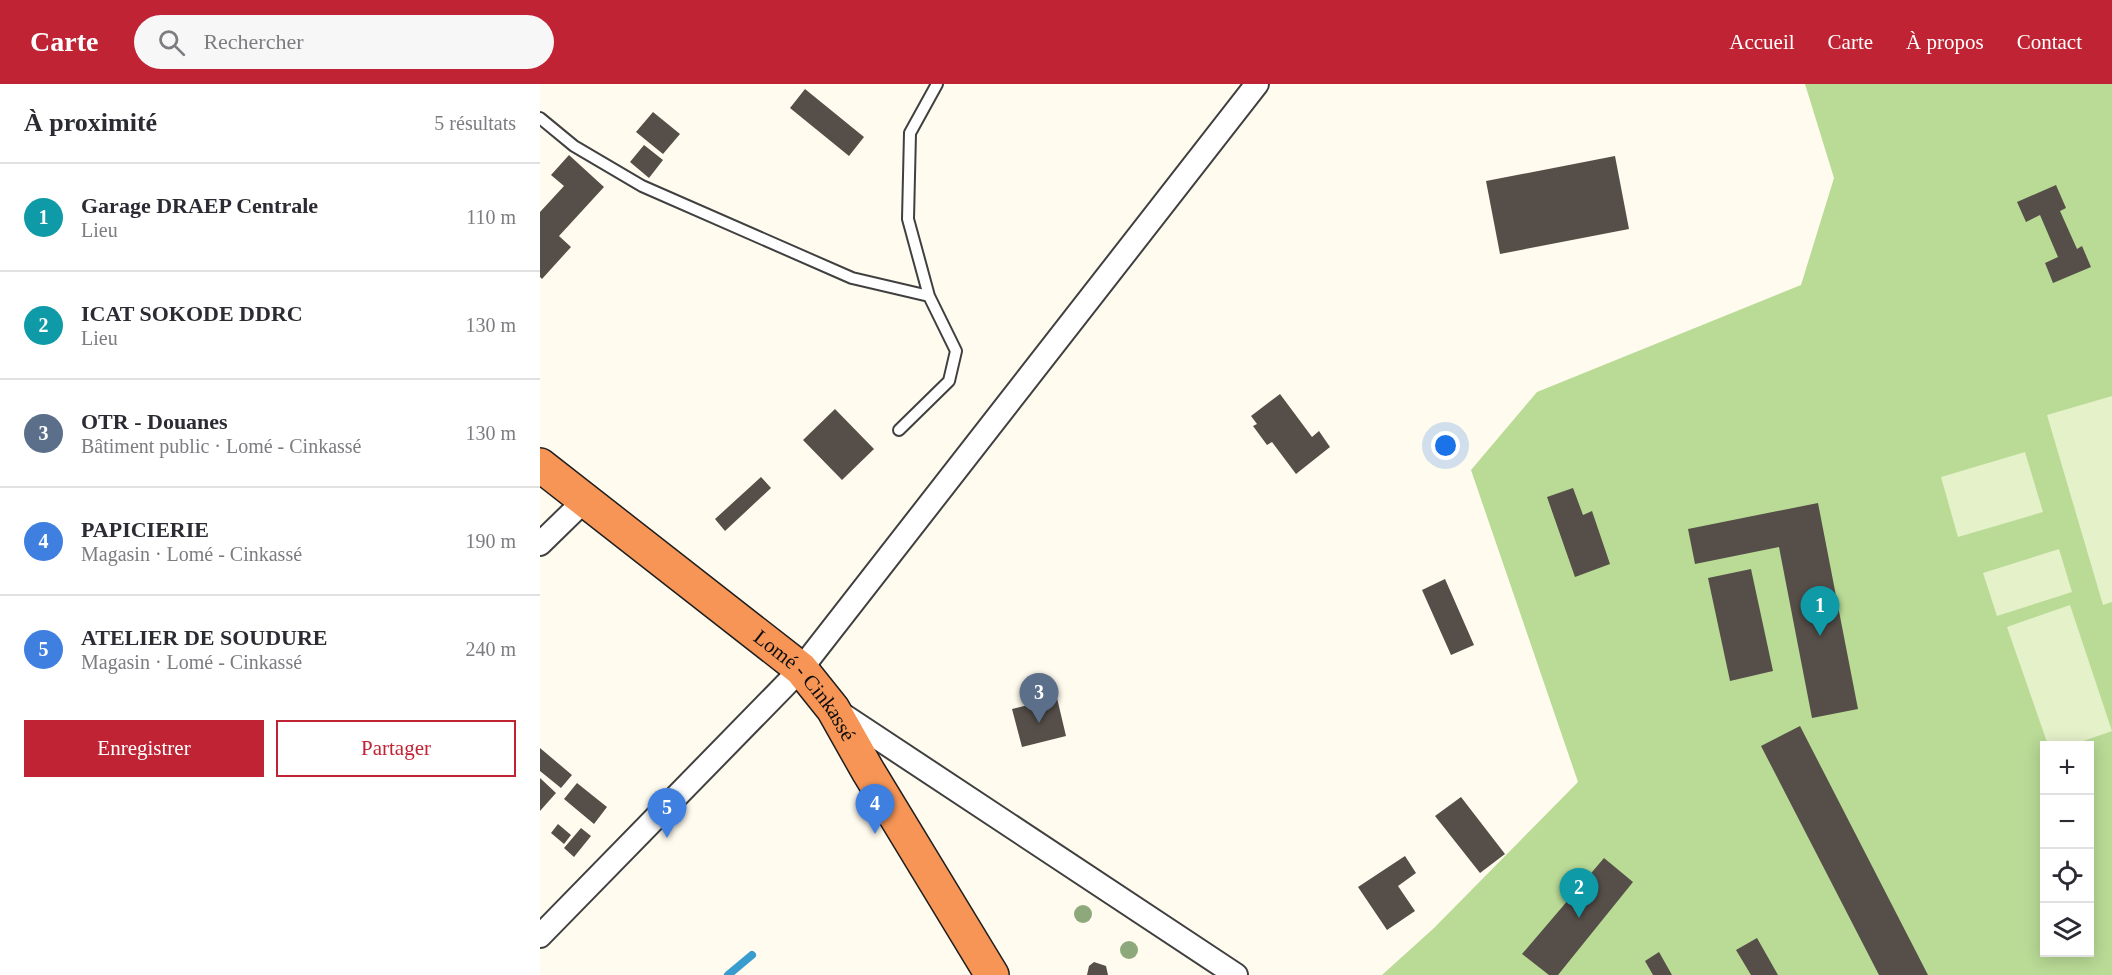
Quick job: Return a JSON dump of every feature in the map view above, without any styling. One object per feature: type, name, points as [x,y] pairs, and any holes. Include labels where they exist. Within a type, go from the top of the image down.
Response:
[{"type":"highway","name":"Lomé - Cinkassé","points":[[540,465],[801,669],[833,709],[992,975]]},
{"type":"street","points":[[540,936],[801,669],[1257,84]]},
{"type":"street","points":[[540,544],[585,500]]},
{"type":"street","points":[[833,709],[1236,975]]},
{"type":"lane","points":[[899,430],[949,381],[956,351],[929,296],[908,219],[910,133],[936,84]]},
{"type":"lane","points":[[540,118],[573,146],[642,186],[852,278],[929,296]]},
{"type":"green space","points":[[1805,84],[2112,84],[2112,975],[1382,975],[1434,928],[1578,782],[1471,470],[1537,392],[1801,285],[1834,178]]},
{"type":"green space","points":[[2112,396],[2112,602],[2103,605],[2047,415]]},
{"type":"green space","points":[[2025,452],[2043,512],[1958,537],[1941,477]]},
{"type":"green space","points":[[2059,549],[2072,592],[1997,616],[1983,573]]},
{"type":"green space","points":[[2070,605],[2112,731],[2083,741],[2047,741],[2007,627]]},
{"type":"building","points":[[805,89],[864,137],[849,156],[790,108]]},
{"type":"building","points":[[653,112],[680,134],[663,154],[636,132]]},
{"type":"building","points":[[644,145],[663,160],[649,178],[630,162]]},
{"type":"building","points":[[569,155],[604,187],[559,236],[571,247],[542,279],[540,277],[540,212],[564,186],[551,175]]},
{"type":"building","points":[[1615,156],[1629,229],[1500,254],[1486,181]]},
{"type":"building","points":[[2056,185],[2066,208],[2060,211],[2077,249],[2082,246],[2091,267],[2053,283],[2045,263],[2058,257],[2040,215],[2026,222],[2017,202]]},
{"type":"building","points":[[1280,394],[1312,437],[1319,431],[1330,447],[1296,474],[1272,442],[1267,445],[1253,426],[1257,424],[1251,416]]},
{"type":"building","points":[[835,409],[874,449],[842,480],[803,440]]},
{"type":"building","points":[[761,477],[771,488],[725,531],[715,519]]},
{"type":"building","points":[[1573,488],[1583,515],[1592,511],[1610,564],[1575,577],[1547,497]]},
{"type":"building","points":[[1818,503],[1858,709],[1812,718],[1779,547],[1695,564],[1688,529]]},
{"type":"building","points":[[1751,569],[1773,671],[1730,681],[1708,578]]},
{"type":"building","points":[[1445,579],[1474,645],[1451,655],[1422,590]]},
{"type":"building","points":[[1057,698],[1066,736],[1022,747],[1012,709]]},
{"type":"building","points":[[1800,726],[1928,975],[1879,975],[1761,746]]},
{"type":"building","points":[[540,748],[572,775],[561,788],[540,771]]},
{"type":"building","points":[[540,778],[556,793],[540,811]]},
{"type":"building","points":[[577,783],[607,807],[594,824],[564,799]]},
{"type":"building","points":[[1461,797],[1505,854],[1480,873],[1435,816]]},
{"type":"building","points":[[558,824],[571,835],[564,844],[551,833]]},
{"type":"building","points":[[581,828],[591,836],[574,857],[564,848]]},
{"type":"building","points":[[1405,856],[1416,873],[1398,886],[1415,911],[1387,930],[1358,887]]},
{"type":"building","points":[[1604,858],[1633,882],[1558,975],[1549,975],[1522,954]]},
{"type":"building","points":[[1757,938],[1778,975],[1751,975],[1736,950]]},
{"type":"building","points":[[1659,952],[1672,975],[1653,975],[1645,961]]},
{"type":"building","points":[[1094,962],[1106,966],[1108,975],[1087,975],[1089,966]]},
{"type":"waterway","points":[[728,975],[752,955]]},
{"type":"place","name":"Garage DRAEP Centrale","points":[[1820,636]]},
{"type":"place","name":"OTR - Douanes","points":[[1039,723]]},
{"type":"place","name":"PAPICIERIE","points":[[875,834]]},
{"type":"place","name":"ATELIER DE SOUDURE","points":[[667,838]]},
{"type":"place","name":"ICAT SOKODE DDRC","points":[[1579,918]]}]
